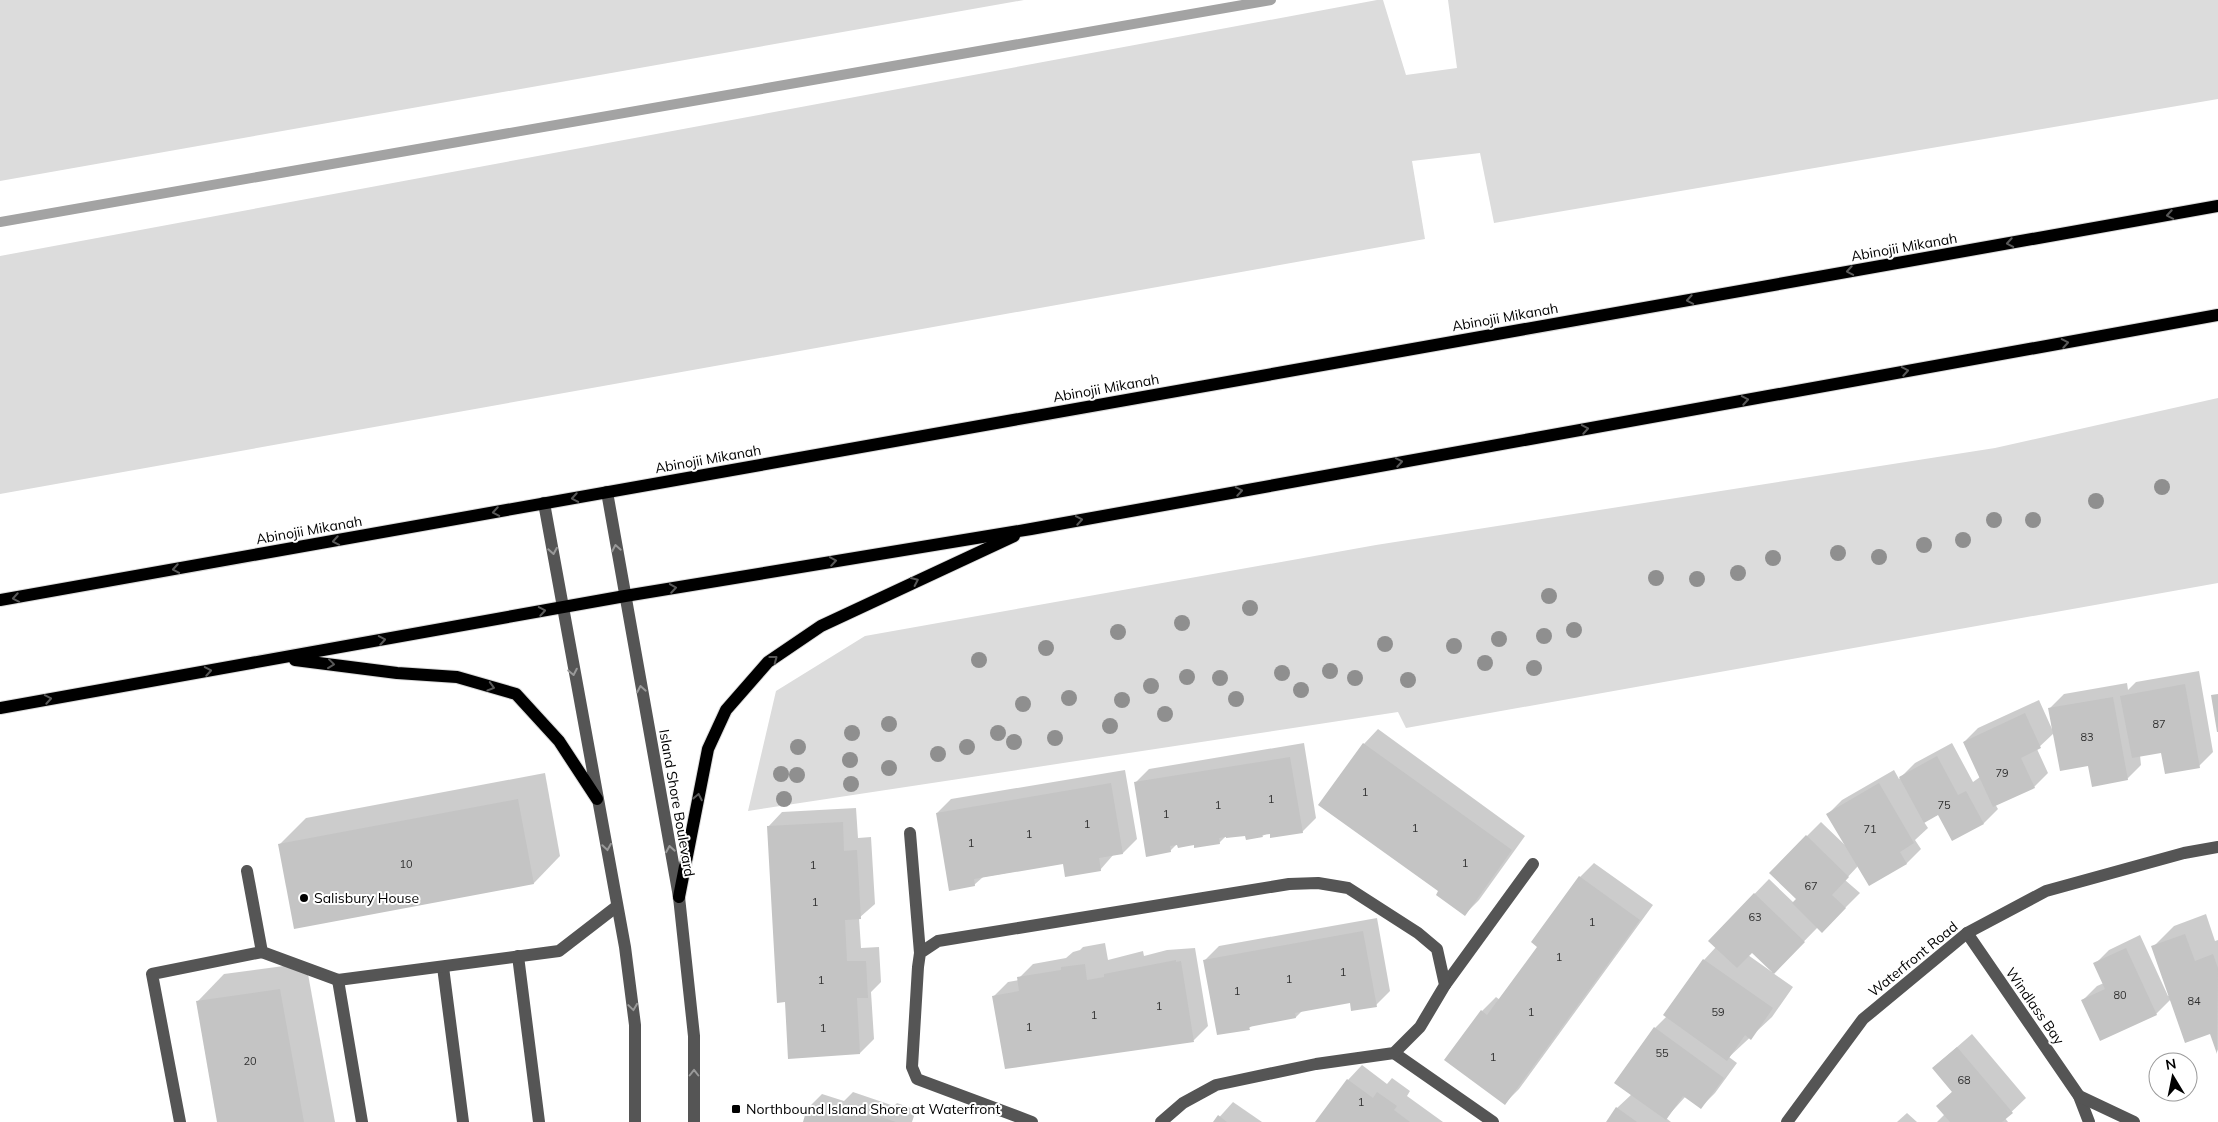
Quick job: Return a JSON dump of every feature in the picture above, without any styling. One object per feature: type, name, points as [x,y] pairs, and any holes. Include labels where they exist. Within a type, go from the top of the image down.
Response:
[{"type":"main road","name":"Abinojii Mikanah","points":[[0,600],[2218,206]]},
{"type":"main road","points":[[0,708],[625,596],[1031,528],[2218,315]]},
{"type":"main road","points":[[679,897],[708,748],[726,710],[768,662],[821,626],[1031,528]]},
{"type":"main road","points":[[282,658],[397,673],[457,677],[516,694],[560,741],[597,799]]},
{"type":"street","name":"Island Shore Boulevard","points":[[607,492],[679,897],[694,1036],[694,1122]]},
{"type":"street","points":[[544,503],[624,947],[635,1025],[635,1122]]},
{"type":"street","points":[[910,833],[920,953],[912,1067],[917,1079],[1032,1122]]},
{"type":"street","name":"Waterfront Road","points":[[1787,1122],[1863,1019],[1966,933],[2046,891],[2184,853],[2218,847]]},
{"type":"street","points":[[1161,1122],[1183,1103],[1216,1085],[1316,1064],[1394,1053],[1420,1027],[1445,984],[1533,864]]},
{"type":"street","points":[[247,871],[262,952]]},
{"type":"street","points":[[920,953],[938,941],[1289,884],[1318,883],[1348,888],[1418,933],[1438,949],[1445,984]]},
{"type":"street","points":[[180,1122],[152,974],[262,952],[338,980],[559,951],[616,907]]},
{"type":"street","name":"Windlass Bay","points":[[1966,933],[2079,1096],[2089,1122]]},
{"type":"street","points":[[518,956],[539,1122]]},
{"type":"street","points":[[443,967],[463,1122]]},
{"type":"street","points":[[338,980],[362,1122]]},
{"type":"street","points":[[1394,1053],[1493,1122]]},
{"type":"street","name":"Windlass Bay","points":[[2079,1096],[2134,1122]]},
{"type":"shaded area","points":[[0,0],[1024,0],[0,181]]},
{"type":"shaded area","points":[[1383,0],[1406,75],[1457,68],[1448,0],[2218,0],[2218,99],[1494,223],[1480,153],[1412,161],[1425,239],[0,494],[0,256]]},
{"type":"shaded area","points":[[2218,398],[2218,583],[1406,728],[1398,712],[748,811],[776,691],[865,636],[1376,545],[1995,448]]},
{"type":"building","points":[[2185,684],[2200,768],[2165,774],[2161,753],[2132,758],[2120,696]]},
{"type":"building","points":[[2218,694],[2218,732],[2217,732],[2211,695]]},
{"type":"building","points":[[2113,697],[2128,780],[2092,787],[2088,766],[2060,771],[2048,708]]},
{"type":"building","points":[[2025,713],[2041,748],[2021,758],[2035,788],[1993,807],[1963,742]]},
{"type":"building","points":[[1363,743],[1512,850],[1465,916],[1436,895],[1438,891],[1318,805]]},
{"type":"building","points":[[1937,756],[1958,795],[1966,791],[1984,824],[1952,841],[1938,815],[1924,823],[1899,777]]},
{"type":"building","points":[[1290,757],[1303,833],[1270,838],[1270,834],[1246,840],[1245,836],[1219,838],[1220,844],[1194,848],[1194,845],[1178,848],[1177,845],[1170,846],[1171,852],[1146,857],[1134,782]]},
{"type":"building","points":[[1111,783],[1123,854],[1099,858],[1101,871],[1065,877],[1063,864],[974,879],[975,886],[949,891],[936,813]]},
{"type":"building","points":[[1879,783],[1914,843],[1900,852],[1907,864],[1869,886],[1826,814]]},
{"type":"building","points":[[518,799],[534,884],[294,929],[278,844]]},
{"type":"building","points":[[843,822],[844,851],[857,850],[861,919],[845,920],[847,961],[866,961],[868,998],[857,998],[860,1054],[788,1059],[785,1002],[777,1003],[767,826]]},
{"type":"building","points":[[1806,835],[1849,877],[1832,895],[1846,908],[1822,933],[1792,903],[1796,899],[1769,873]]},
{"type":"building","points":[[1579,876],[1640,920],[1505,1105],[1444,1060],[1481,1010],[1487,1015],[1537,947],[1531,942]]},
{"type":"building","points":[[1754,893],[1805,942],[1774,974],[1752,953],[1737,968],[1708,941]]},
{"type":"building","points":[[1363,931],[1377,1007],[1351,1011],[1350,1003],[1295,1013],[1296,1018],[1249,1027],[1250,1030],[1217,1035],[1203,960]]},
{"type":"building","points":[[2185,934],[2195,961],[2213,954],[2218,968],[2217,1054],[2210,1034],[2185,1043],[2151,946]]},
{"type":"building","points":[[2126,948],[2157,1015],[2100,1041],[2081,1000],[2105,989],[2093,963]]},
{"type":"building","points":[[1703,959],[1773,1008],[1751,1040],[1745,1035],[1727,1061],[1663,1015]]},
{"type":"building","points":[[1176,960],[1176,962],[1181,961],[1194,1042],[1005,1069],[992,996],[1019,991],[1017,977],[1061,970],[1061,967],[1085,964],[1087,980],[1104,977],[1104,974]]},
{"type":"building","points":[[280,989],[304,1122],[217,1122],[196,1001]]},
{"type":"building","points":[[1654,1027],[1724,1078],[1701,1109],[1683,1096],[1666,1120],[1614,1083]]},
{"type":"building","points":[[1957,1047],[2013,1113],[2002,1122],[1950,1122],[1936,1106],[1952,1092],[1932,1068]]},
{"type":"building","points":[[1347,1079],[1373,1098],[1377,1092],[1397,1106],[1394,1110],[1410,1122],[1315,1122]]},
{"type":"building","points":[[837,1106],[896,1122],[803,1122],[807,1108],[834,1116]]},
{"type":"building","points":[[1616,1107],[1637,1122],[1606,1122]]},
{"type":"building","points":[[1218,1115],[1227,1122],[1213,1122]]},
{"type":"waterway","points":[[0,222],[1271,0]]},
{"type":"place","name":"Salisbury House","points":[[304,898]]},
{"type":"place","name":"Northbound Island Shore at Waterfront","points":[[736,1109]]}]
